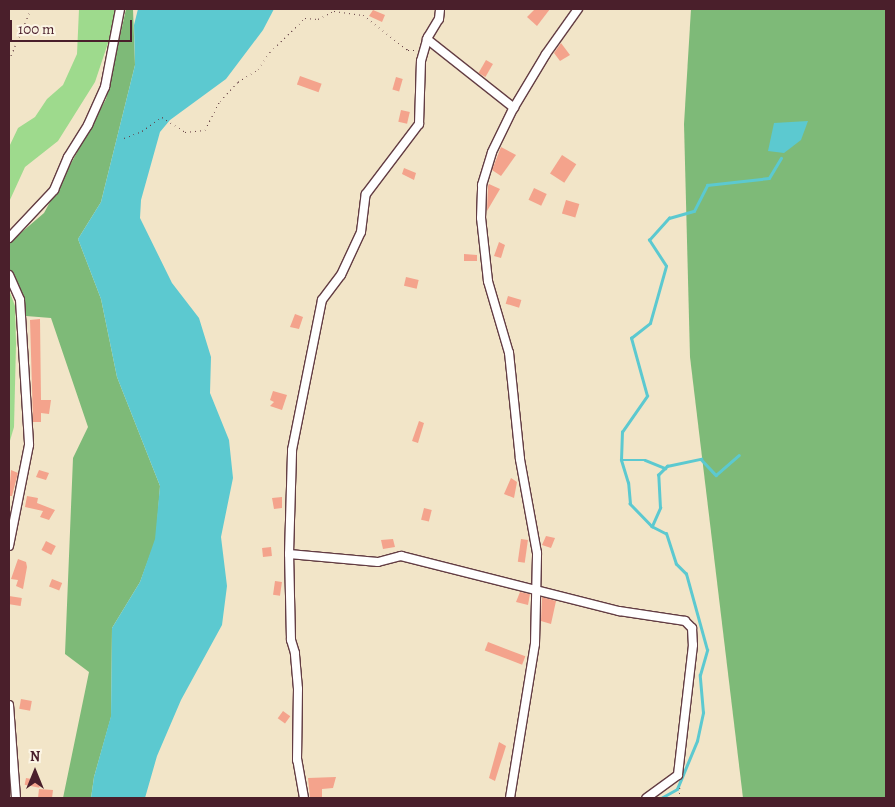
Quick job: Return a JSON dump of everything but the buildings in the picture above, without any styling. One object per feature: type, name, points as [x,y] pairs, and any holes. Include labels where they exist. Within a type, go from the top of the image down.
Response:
[{"type":"street","points":[[9,238],[54,190],[68,157],[88,125],[105,87],[116,41],[120,9]]},
{"type":"street","points":[[304,798],[297,760],[298,689],[295,653],[291,640],[289,554],[292,455],[322,300],[341,275],[361,232],[366,194],[419,124],[422,110],[419,73],[428,39],[439,20],[440,9]]},
{"type":"street","points":[[510,798],[534,653],[538,592],[537,553],[520,459],[509,353],[488,281],[481,218],[482,185],[486,169],[514,108],[546,54],[578,9]]},
{"type":"street","points":[[428,39],[514,108]]},
{"type":"street","points":[[9,275],[20,300],[29,445],[9,546]]},
{"type":"street","points":[[289,554],[365,562],[401,556],[538,592],[598,603],[619,611],[679,618],[692,628],[678,775],[646,798]]},
{"type":"street","points":[[9,705],[16,798]]},
{"type":"path","points":[[9,60],[31,9]]},
{"type":"path","points":[[124,138],[142,131],[162,117],[185,132],[205,130],[220,101],[238,82],[258,69],[270,52],[305,18],[318,19],[334,11],[363,15],[408,50],[424,50]]},
{"type":"path","points":[[679,798],[682,791]]},
{"type":"green space","points":[[79,9],[114,9],[115,22],[95,82],[58,141],[25,167],[9,202],[9,147],[18,128],[35,117],[47,99],[63,85],[77,54]]},
{"type":"green space","points":[[126,9],[133,9],[135,65],[101,202],[78,239],[101,299],[117,377],[160,486],[156,539],[140,582],[112,628],[111,717],[94,777],[91,798],[63,798],[89,672],[65,654],[73,458],[88,427],[51,318],[26,316],[9,270],[9,243],[44,213],[106,99]]},
{"type":"green space","points":[[691,9],[886,9],[886,798],[743,798],[690,357],[684,124]]},
{"type":"green space","points":[[9,290],[15,306],[16,344],[14,427],[9,444]]},
{"type":"water","points":[[138,9],[274,9],[263,30],[226,79],[170,120],[160,132],[141,200],[140,218],[172,283],[199,318],[211,357],[210,393],[229,440],[233,478],[221,537],[227,586],[222,625],[181,700],[157,756],[145,798],[91,798],[94,777],[111,716],[112,628],[140,582],[155,539],[160,486],[117,377],[101,299],[78,239],[101,202],[135,65],[134,25]]},
{"type":"water","points":[[808,121],[801,140],[784,153],[768,151],[774,123]]},
{"type":"waterway","points":[[661,798],[677,789],[697,741],[703,713],[700,675],[707,650],[686,574],[676,564],[666,534],[652,527],[630,504],[628,483],[621,460],[622,432],[647,396],[631,338],[650,323],[666,266],[649,240],[669,218],[694,211],[707,185],[769,178],[781,158]]},
{"type":"waterway","points":[[652,526],[660,508],[658,475],[667,466],[701,459],[716,475],[739,455]]},
{"type":"waterway","points":[[621,460],[645,460],[665,468]]}]
